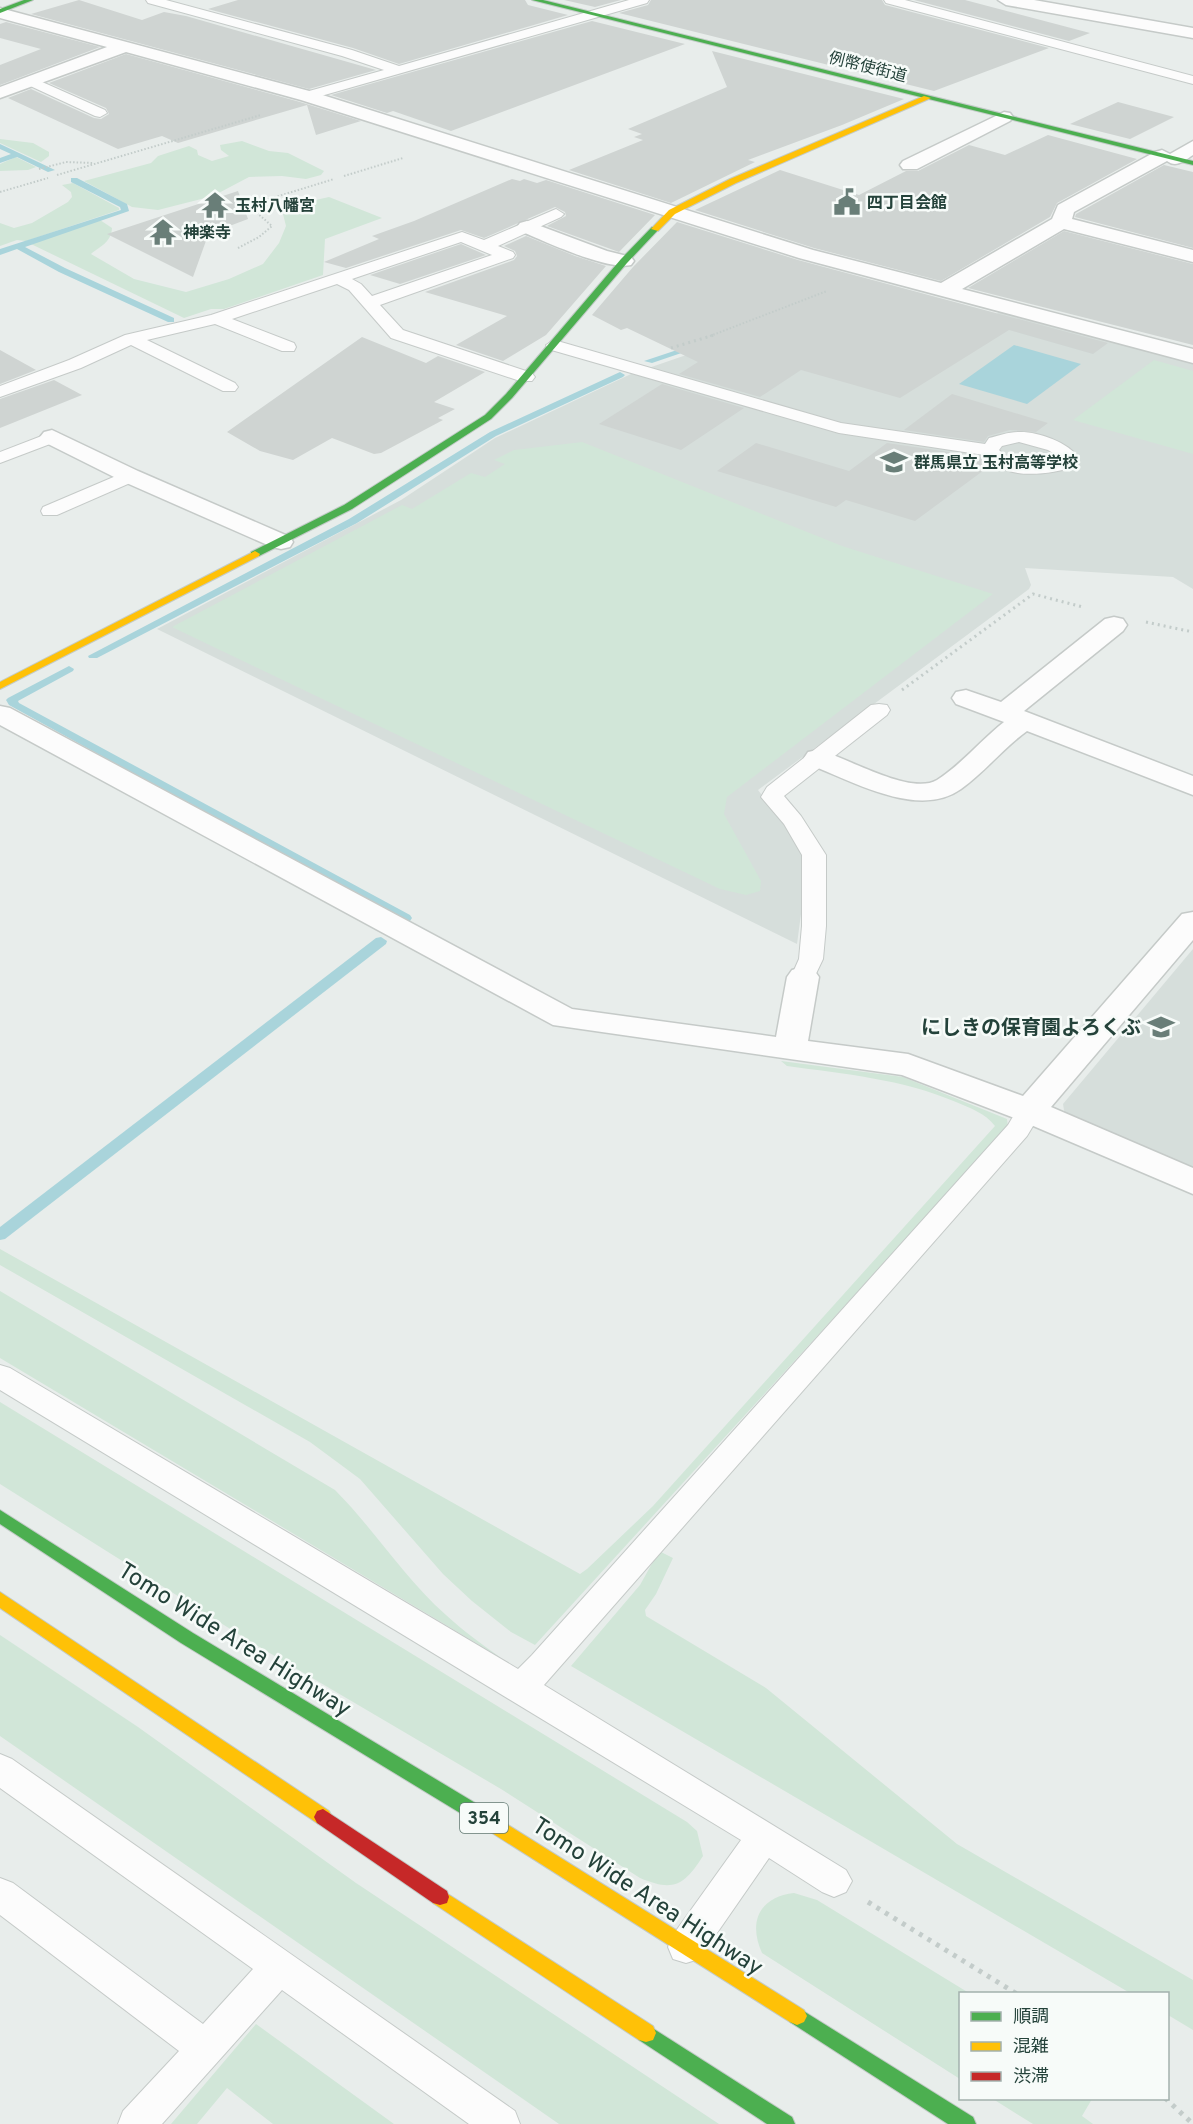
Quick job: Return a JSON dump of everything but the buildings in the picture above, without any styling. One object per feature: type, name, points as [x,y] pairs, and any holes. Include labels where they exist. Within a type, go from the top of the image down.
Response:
[{"type":"main road","points":[[0,12],[30,0]]},
{"type":"main road","name":"例幣使街道","points":[[535,0],[1177,159]]},
{"type":"main road","points":[[0,686],[85,640],[348,507],[457,439],[488,417],[526,377],[624,261],[672,212],[733,181],[927,98]]},
{"type":"main road","name":"Tomo Wide Area Highway","points":[[0,1516],[188,1638],[502,1829],[966,2124]]},
{"type":"main road","points":[[0,1599],[447,1901],[785,2124]]},
{"type":"street","points":[[1006,0],[1193,33]]},
{"type":"street","points":[[0,12],[307,96],[780,246],[1193,356]]},
{"type":"street","points":[[0,93],[124,46]]},
{"type":"street","points":[[910,165],[1004,117]]},
{"type":"street","points":[[943,291],[1061,222],[1065,209],[1177,159],[1193,147]]},
{"type":"street","points":[[1061,222],[1193,256]]},
{"type":"street","points":[[527,227],[600,255],[624,261]]},
{"type":"street","points":[[52,437],[130,476],[281,542]]},
{"type":"street","points":[[819,758],[906,791],[924,793],[937,791],[952,782],[1001,735],[1014,717],[1114,625]]},
{"type":"street","points":[[966,698],[1193,786]]},
{"type":"street","points":[[0,714],[564,1018],[908,1065],[1029,1111],[1193,1182]]},
{"type":"street","points":[[1029,1111],[1193,921]]},
{"type":"street","points":[[790,1050],[803,977]]},
{"type":"lane","points":[[152,0],[347,53],[399,70]]},
{"type":"lane","points":[[307,96],[643,0]]},
{"type":"lane","points":[[890,0],[1034,40],[1193,80]]},
{"type":"lane","points":[[31,81],[100,113]]},
{"type":"lane","points":[[484,246],[556,214]]},
{"type":"lane","points":[[0,392],[75,364],[130,339],[216,319],[462,237],[507,255],[371,302]]},
{"type":"lane","points":[[338,278],[355,287],[371,302],[397,334],[526,377]]},
{"type":"lane","points":[[216,319],[288,347]]},
{"type":"lane","points":[[130,339],[229,387]]},
{"type":"lane","points":[[554,345],[839,428],[990,450]]},
{"type":"lane","points":[[0,458],[52,437]]},
{"type":"lane","points":[[50,511],[130,476]]},
{"type":"lane","points":[[803,977],[811,959],[812,948],[814,855],[794,821],[772,797],[775,792],[879,711]]},
{"type":"lane","points":[[520,1687],[544,1665],[1010,1139],[1029,1111]]},
{"type":"lane","points":[[0,1376],[520,1687],[834,1881]]},
{"type":"lane","points":[[0,1769],[501,2124]]},
{"type":"lane","points":[[686,1947],[764,1836]]},
{"type":"lane","points":[[0,1894],[205,2048]]},
{"type":"lane","points":[[137,2124],[280,1966]]},
{"type":"path","points":[[57,175],[270,112]]},
{"type":"path","points":[[344,176],[453,143]]},
{"type":"path","points":[[39,169],[74,161],[96,164]]},
{"type":"path","points":[[0,192],[48,178]]},
{"type":"path","points":[[204,219],[334,179]]},
{"type":"path","points":[[237,248],[259,237],[272,226],[248,205]]},
{"type":"path","points":[[668,349],[700,340],[786,308],[872,272]]},
{"type":"path","points":[[898,693],[1034,594],[1089,609]]},
{"type":"path","points":[[1143,621],[1193,632]]},
{"type":"path","points":[[834,1881],[1014,1992]]},
{"type":"path","points":[[1167,2100],[1193,2124]]},
{"type":"shaded area","points":[[1001,311],[1015,317],[1193,363],[1193,589],[1173,577],[1025,568],[1031,585],[1029,589],[758,790],[794,837],[803,853],[805,884],[797,944],[157,629],[401,500],[495,438],[631,374],[698,351],[948,344]]},
{"type":"shaded area","name":"にしきの保育園よろくぶ","points":[[1193,949],[1193,1169],[1065,1116],[1063,1104]]},
{"type":"green space","points":[[0,139],[33,143],[49,152],[49,156],[41,162],[0,143]]},
{"type":"green space","points":[[242,141],[269,151],[288,153],[324,171],[321,175],[306,179],[282,176],[249,177],[213,196],[158,210],[132,207],[84,181],[151,163],[158,156],[189,146],[197,150],[198,155],[212,161],[229,156],[221,150],[220,145]]},
{"type":"green space","points":[[16,157],[36,167],[28,170],[0,171],[0,164]]},
{"type":"green space","points":[[73,183],[119,210],[26,241],[17,240],[0,246],[0,223],[14,228],[32,223],[68,202],[72,197],[71,192],[62,185]]},
{"type":"green space","points":[[329,197],[382,218],[325,239],[323,275],[224,309],[211,309],[184,318],[31,244],[100,220],[112,228],[110,237],[91,254],[134,279],[186,292],[229,279],[263,264],[279,243],[286,226],[283,214],[302,203]]},
{"type":"green space","points":[[1154,360],[1193,371],[1193,454],[1073,420]]},
{"type":"green space","points":[[582,442],[842,546],[993,594],[727,797],[724,814],[761,881],[760,891],[746,895],[720,889],[172,627],[402,505],[412,509],[471,473],[485,477],[505,464],[494,460],[514,450]]},
{"type":"green space","points":[[781,1061],[903,1077],[1007,1119],[1008,1127],[535,1645],[511,1632],[472,1601],[443,1574],[360,1479],[310,1442],[0,1265],[0,1249],[580,1574],[653,1506],[995,1126],[982,1114],[936,1094],[873,1078],[787,1066]]},
{"type":"green space","points":[[0,1291],[335,1490],[431,1601],[501,1658],[0,1358]]},
{"type":"green space","points":[[0,1402],[687,1822],[697,1831],[703,1856],[690,1874],[677,1883],[661,1885],[640,1878],[501,1789],[251,1642],[0,1484]]},
{"type":"green space","points":[[659,1551],[673,1558],[656,1594],[645,1610],[646,1616],[766,1688],[957,1844],[1193,1980],[1193,2030],[1169,2016],[1169,1992],[1128,1992],[571,1666],[640,1585]]},
{"type":"green space","points":[[0,1635],[138,1727],[356,1883],[719,2124],[559,2124],[0,1736]]},
{"type":"green space","points":[[794,1893],[817,1900],[967,1992],[959,1992],[959,2078],[762,1953],[756,1931],[757,1921],[765,1906],[782,1895]]},
{"type":"green space","points":[[256,2024],[394,2124],[273,2124],[227,2088],[197,2124],[171,2124]]},
{"type":"green space","points":[[995,2100],[1091,2100],[1082,2116],[1093,2124],[1033,2124]]},
{"type":"water","points":[[1014,345],[1081,364],[1027,404],[959,384]]},
{"type":"waterway","points":[[0,146],[17,154]]},
{"type":"waterway","points":[[0,161],[17,154]]},
{"type":"waterway","points":[[17,154],[51,170]]},
{"type":"waterway","points":[[17,246],[125,211],[124,206],[74,180]]},
{"type":"waterway","points":[[0,252],[17,246]]},
{"type":"waterway","points":[[17,246],[62,270],[171,320]]},
{"type":"waterway","points":[[649,361],[695,347]]},
{"type":"waterway","points":[[93,656],[353,521],[493,434],[620,375]]},
{"type":"waterway","points":[[69,669],[12,700],[15,705],[406,918],[404,919]]},
{"type":"waterway","points":[[0,1235],[381,941]]},
{"type":"traffic: fast","points":[[0,11],[30,0]]},
{"type":"traffic: fast","points":[[535,0],[1193,163]]},
{"type":"traffic: fast","points":[[255,554],[348,507],[488,417],[509,396],[624,261],[655,229]]},
{"type":"traffic: fast","points":[[0,1516],[187,1638],[476,1813]]},
{"type":"traffic: fast","points":[[797,2016],[966,2124]]},
{"type":"traffic: fast","points":[[646,2033],[785,2124]]},
{"type":"traffic: slow","points":[[655,229],[672,212],[733,181],[927,98]]},
{"type":"traffic: slow","points":[[0,686],[255,554]]},
{"type":"traffic: slow","points":[[0,1599],[323,1817]]},
{"type":"traffic: slow","points":[[476,1813],[797,2016]]},
{"type":"traffic: slow","points":[[440,1897],[646,2033]]},
{"type":"traffic: jam","points":[[323,1817],[440,1897]]},
{"type":"place","name":"四丁目会館","points":[[847,202]]},
{"type":"place","name":"玉村八幡宮","points":[[215,205]]},
{"type":"place","name":"神楽寺","points":[[163,232]]},
{"type":"place","name":"群馬県立 玉村高等学校","points":[[894,462]]},
{"type":"place","name":"にしきの保育園よろくぶ","points":[[1161,1027]]}]
